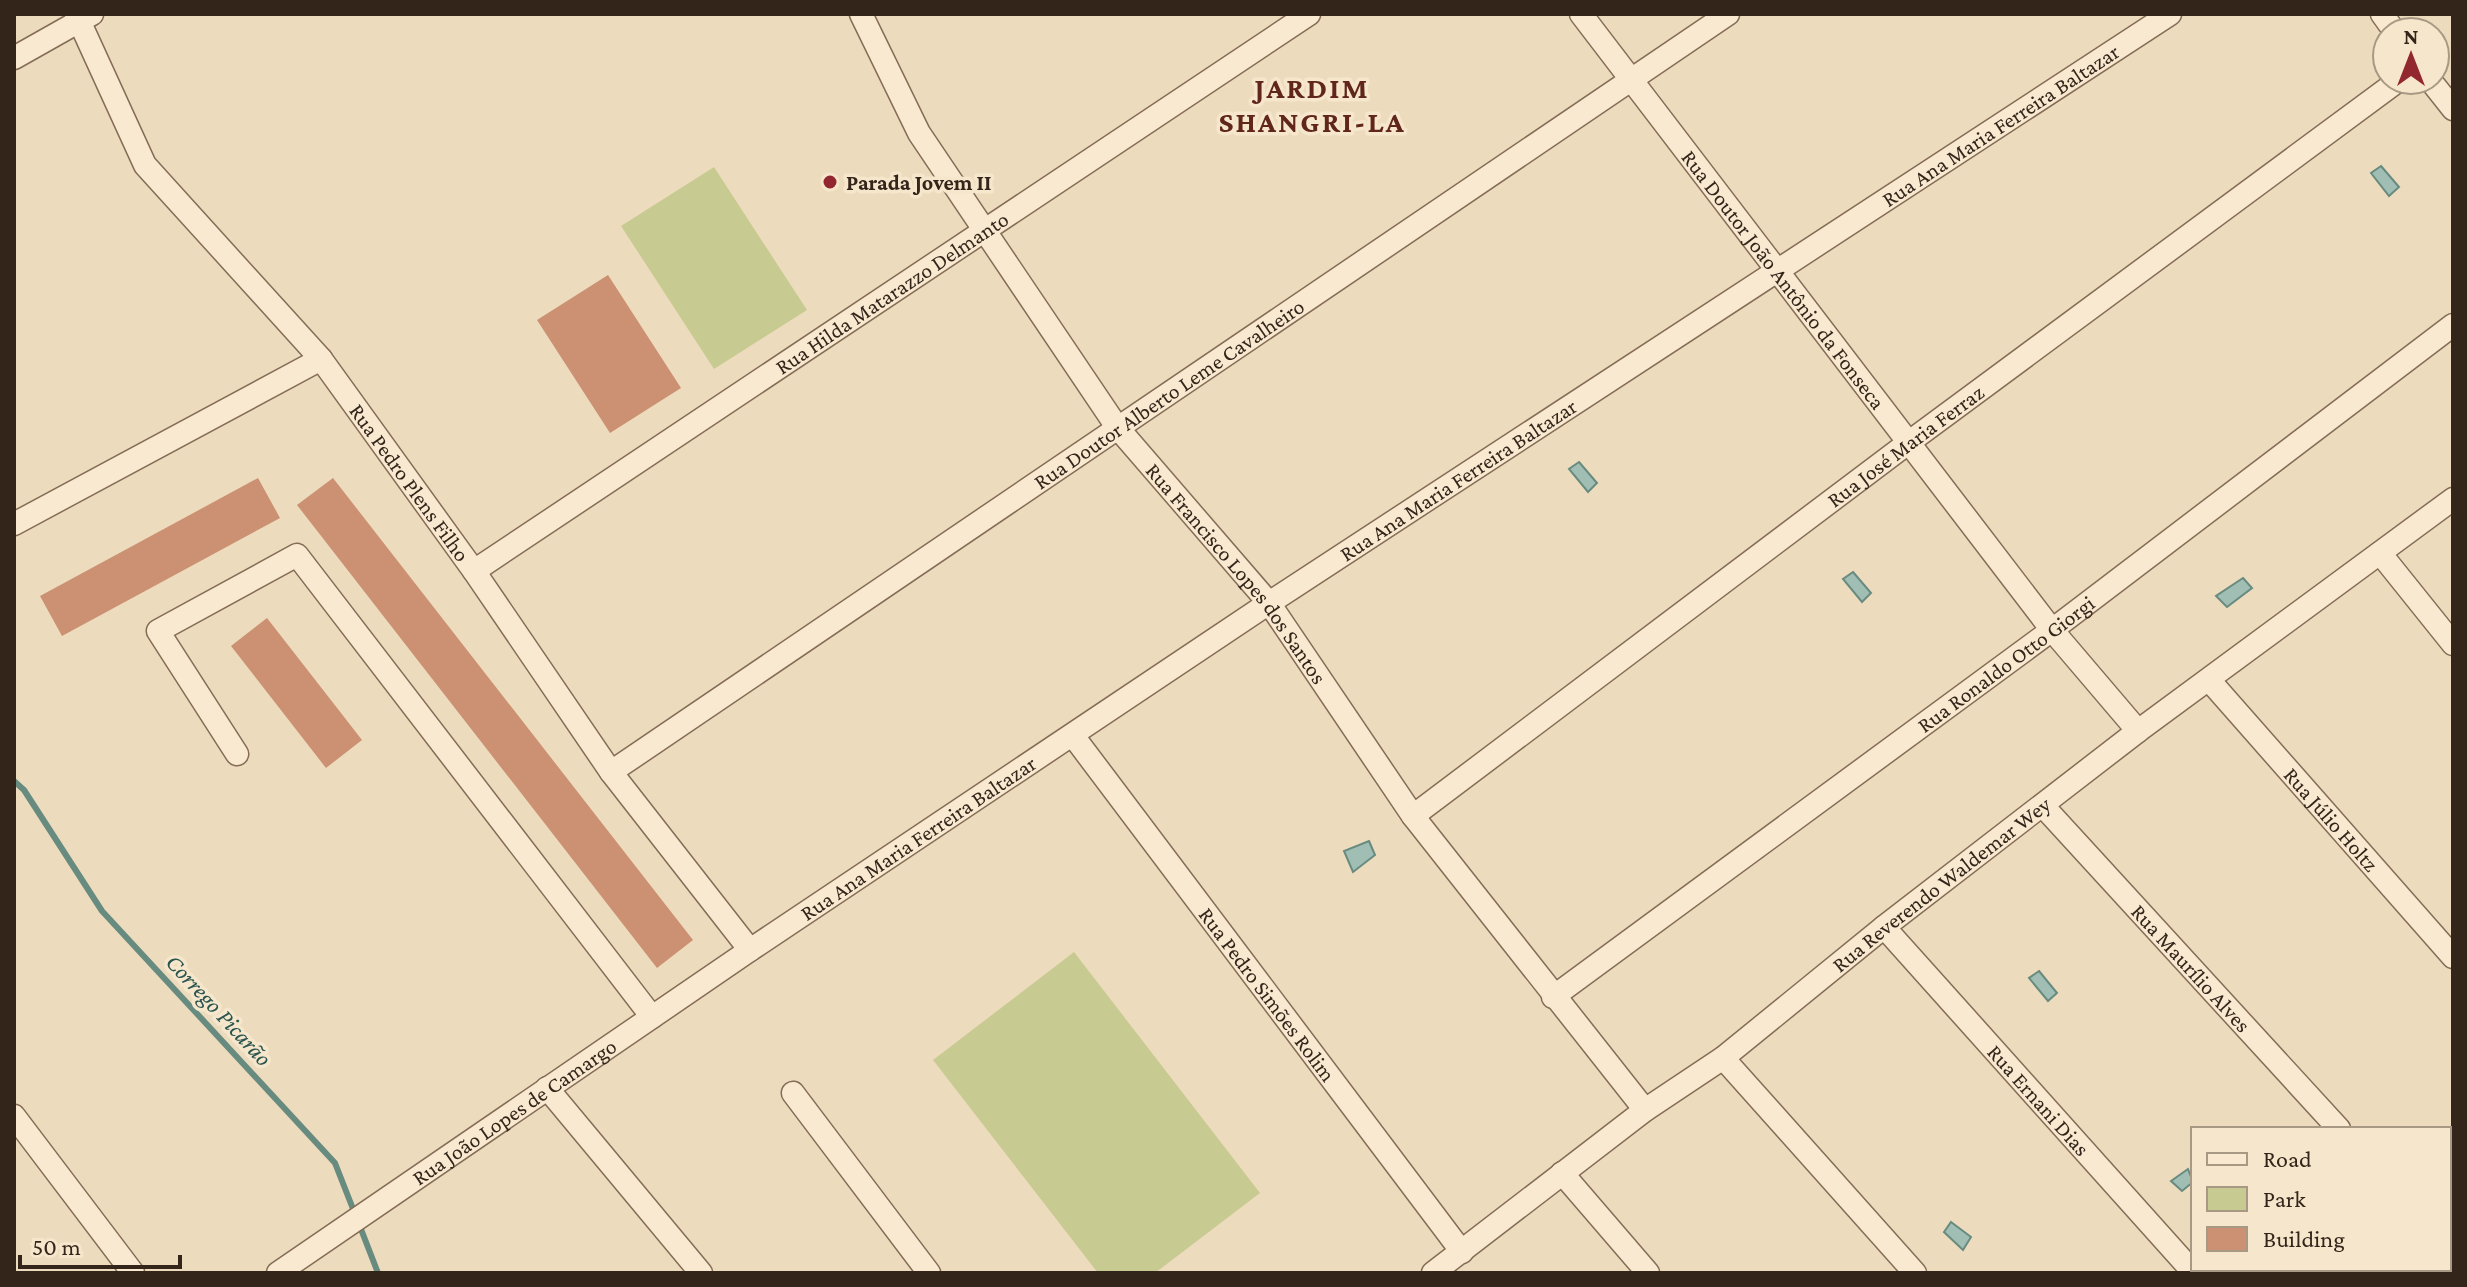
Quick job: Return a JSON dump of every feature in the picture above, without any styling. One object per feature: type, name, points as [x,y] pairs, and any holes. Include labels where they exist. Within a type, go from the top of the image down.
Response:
[{"type":"street","name":"Rua Francisco Lopes dos Santos","points":[[861,14],[919,133],[1117,427],[1269,603],[1413,816],[1645,1110]]},
{"type":"street","name":"Rua Hilda Matarazzo Delmanto","points":[[474,571],[1309,14]]},
{"type":"street","name":"Rua Doutor João Antônio da Fonseca","points":[[1581,14],[2052,630],[2138,731]]},
{"type":"street","name":"Rua Doutor Alberto Leme Cavalheiro","points":[[611,772],[1630,77],[1728,14]]},
{"type":"street","name":"Rua Ana Maria Ferreira Baltazar","points":[[750,950],[1074,737],[1269,603],[2170,14]]},
{"type":"street","points":[[14,58],[83,16]]},
{"type":"street","name":"Rua Pedro Plens Filho","points":[[83,16],[145,165],[321,359],[474,571],[611,772],[750,950]]},
{"type":"street","name":"Rua José Maria Ferraz","points":[[1413,816],[1908,443],[2377,96]]},
{"type":"street","name":"Rua Ronaldo Otto Giorgi","points":[[1553,997],[2052,630],[2453,325]]},
{"type":"street","points":[[14,524],[321,359]]},
{"type":"street","name":"Rua Reverendo Waldemar Wey","points":[[1433,1273],[1645,1110],[1723,1058],[1884,927],[2044,807],[2138,731],[2210,681],[2453,499]]},
{"type":"street","points":[[2380,553],[2453,644]]},
{"type":"street","points":[[237,754],[158,631],[297,555],[652,1017]]},
{"type":"street","name":"Rua Júlio Holtz","points":[[2210,681],[2453,957]]},
{"type":"street","name":"Rua Pedro Simões Rolim","points":[[1074,737],[1462,1252]]},
{"type":"street","name":"Rua Maurílio Alves","points":[[2044,807],[2337,1127]]},
{"type":"street","name":"Rua Ernani Dias","points":[[1884,927],[2191,1270]]},
{"type":"street","name":"Rua João Lopes de Camargo","points":[[278,1273],[750,950]]},
{"type":"street","points":[[1723,1058],[1915,1273]]},
{"type":"street","points":[[547,1088],[701,1273]]},
{"type":"street","points":[[793,1093],[929,1273]]},
{"type":"street","points":[[14,1116],[133,1273]]},
{"type":"street","points":[[1562,1173],[1648,1273]]},
{"type":"green space","points":[[714,167],[807,310],[714,369],[621,226]]},
{"type":"green space","points":[[1074,952],[1260,1193],[1155,1273],[1098,1273],[933,1060]]},
{"type":"water","points":[[2381,166],[2399,187],[2389,196],[2371,173]]},
{"type":"water","points":[[1579,462],[1597,483],[1588,492],[1569,469]]},
{"type":"water","points":[[1853,572],[1871,593],[1862,602],[1843,579]]},
{"type":"water","points":[[2243,578],[2252,588],[2227,607],[2216,596]]},
{"type":"water","points":[[1369,841],[1375,855],[1353,872],[1344,851]]},
{"type":"water","points":[[2039,971],[2057,993],[2048,1001],[2029,978]]},
{"type":"water","points":[[2188,1169],[2191,1184],[2182,1191],[2171,1181]]},
{"type":"water","points":[[1951,1222],[1971,1237],[1963,1250],[1944,1232]]},
{"type":"building","points":[[608,275],[681,388],[610,433],[537,320]]},
{"type":"building","points":[[258,478],[280,518],[62,636],[40,596]]},
{"type":"building","points":[[333,478],[693,940],[657,968],[297,505]]},
{"type":"building","points":[[267,618],[362,740],[326,768],[231,646]]},
{"type":"waterway","name":"Corrego Picarão","points":[[14,781],[24,790],[102,911],[335,1163],[355,1214]]},
{"type":"waterway","name":"Corrego Picarão","points":[[359,1224],[378,1273]]},
{"type":"place","name":"Parada Jovem II","points":[[830,182]]},
{"type":"district","name":"JARDIM SHANGRI-LA","points":[[1312,105]]}]
